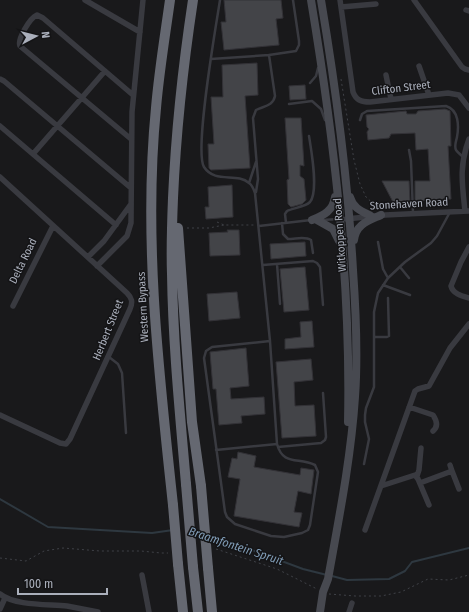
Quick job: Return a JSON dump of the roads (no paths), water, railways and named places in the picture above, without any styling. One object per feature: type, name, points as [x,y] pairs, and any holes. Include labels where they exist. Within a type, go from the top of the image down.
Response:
[{"type":"highway","name":"Western Bypass","points":[[170,0],[156,108],[152,176],[152,240],[156,334],[168,453],[170,506],[175,564],[183,612]]},
{"type":"highway","points":[[193,0],[184,59],[174,176],[172,266],[173,324],[198,612]]},
{"type":"highway","points":[[174,192],[192,422],[201,486],[212,612]]},
{"type":"highway","points":[[175,564],[177,612]]},
{"type":"main road","name":"Witkoppen Road","points":[[312,0],[330,122],[343,259],[349,371],[346,470]]},
{"type":"main road","name":"Witkoppen Road","points":[[320,612],[325,593],[348,464],[356,372],[355,299],[347,185],[321,0]]},
{"type":"main road","points":[[315,220],[327,213],[332,208],[335,198],[336,176]]},
{"type":"main road","points":[[347,185],[353,205],[358,210],[371,216]]},
{"type":"main road","points":[[352,253],[354,236],[357,228],[366,221],[383,215]]},
{"type":"main road","points":[[315,220],[330,227],[335,232],[343,259]]},
{"type":"main road","name":"Witkoppen Road","points":[[324,612],[325,593]]},
{"type":"street","points":[[85,0],[140,32]]},
{"type":"street","points":[[97,266],[127,236],[131,223],[131,139],[133,95],[143,0]]},
{"type":"street","name":"Clifton Street","points":[[340,0],[353,92],[355,97],[364,102],[448,93],[459,95],[469,108]]},
{"type":"street","points":[[414,0],[462,67],[469,70]]},
{"type":"street","points":[[341,7],[376,4]]},
{"type":"street","points":[[131,139],[20,46],[19,40],[32,17],[37,15],[43,18],[133,95]]},
{"type":"street","points":[[419,66],[429,95]]},
{"type":"street","points":[[33,154],[105,71]]},
{"type":"street","points":[[386,75],[391,99]]},
{"type":"street","points":[[0,79],[131,188]]},
{"type":"street","points":[[0,126],[116,225]]},
{"type":"street","points":[[467,211],[462,183],[464,157],[469,139]]},
{"type":"street","name":"Herbert Street","points":[[0,177],[132,298],[130,309],[109,357],[70,439],[66,444],[60,443],[0,415]]},
{"type":"street","points":[[88,257],[104,241],[131,204]]},
{"type":"street","name":"Stonehaven Road","points":[[340,219],[383,215],[467,211]]},
{"type":"street","name":"Delta Road","points":[[13,306],[53,226]]},
{"type":"street","points":[[469,247],[451,286],[455,293],[469,298]]},
{"type":"street","points":[[365,530],[415,391],[428,387],[450,348],[469,324]]},
{"type":"street","points":[[409,407],[433,415],[437,426],[433,431]]},
{"type":"street","points":[[421,448],[417,476],[429,505]]},
{"type":"street","points":[[450,465],[459,489]]},
{"type":"street","points":[[420,483],[452,471]]},
{"type":"street","points":[[381,486],[412,475],[417,476]]},
{"type":"street","points":[[142,574],[150,612]]},
{"type":"street","points":[[0,594],[5,598],[23,602],[68,606],[98,612]]},
{"type":"street","points":[[0,609],[5,598]]},
{"type":"street","points":[[349,612],[352,603]]},
{"type":"lane","points":[[220,0],[211,59],[201,148],[202,162],[208,172],[213,175],[244,180],[249,183],[255,193]]},
{"type":"lane","points":[[211,59],[269,55],[292,52],[298,49],[299,41],[293,0]]},
{"type":"lane","points":[[310,83],[316,76],[319,47]]},
{"type":"lane","points":[[269,55],[275,96],[274,100],[271,104],[256,110],[253,118],[258,179],[255,193],[270,341],[277,445],[279,452],[285,458],[315,465],[319,476],[308,530],[302,533],[277,537],[235,524],[227,517],[216,450],[204,358],[208,348],[270,341]]},
{"type":"lane","points":[[289,104],[312,101],[321,109],[334,156]]},
{"type":"lane","points":[[360,120],[362,114],[367,111],[446,106],[451,108],[456,113],[458,130],[455,149],[464,157]]},
{"type":"lane","points":[[286,223],[287,211],[310,203],[313,197],[314,181],[309,136]]},
{"type":"lane","points":[[409,150],[411,161],[413,214]]},
{"type":"lane","points":[[249,183],[257,160]]},
{"type":"lane","points":[[364,464],[369,439],[365,422],[366,408],[374,387],[376,302],[382,285],[400,267],[431,243],[437,236],[450,212]]},
{"type":"lane","points":[[259,226],[340,219]]},
{"type":"lane","points":[[282,223],[282,234],[288,239],[309,238],[311,240],[313,253]]},
{"type":"lane","points":[[378,242],[383,269],[388,278]]},
{"type":"lane","points":[[263,266],[313,261],[317,263],[320,267],[323,305]]},
{"type":"lane","points":[[277,264],[280,304]]},
{"type":"lane","points":[[400,267],[410,278]]},
{"type":"lane","points":[[382,285],[410,295]]},
{"type":"lane","points":[[374,337],[389,336],[388,298]]},
{"type":"lane","points":[[109,357],[118,364],[122,373],[126,433]]},
{"type":"lane","points":[[216,450],[321,443],[326,437],[323,392]]},
{"type":"waterway","name":"Braamfontein Spruit","points":[[0,499],[48,527],[152,533],[173,530]]},
{"type":"waterway","name":"Braamfontein Spruit","points":[[193,532],[202,535]]},
{"type":"waterway","name":"Braamfontein Spruit","points":[[208,536],[236,544],[303,569],[327,575]]},
{"type":"waterway","name":"Braamfontein Spruit","points":[[332,576],[347,580],[389,579],[405,571],[412,562],[469,548]]}]
